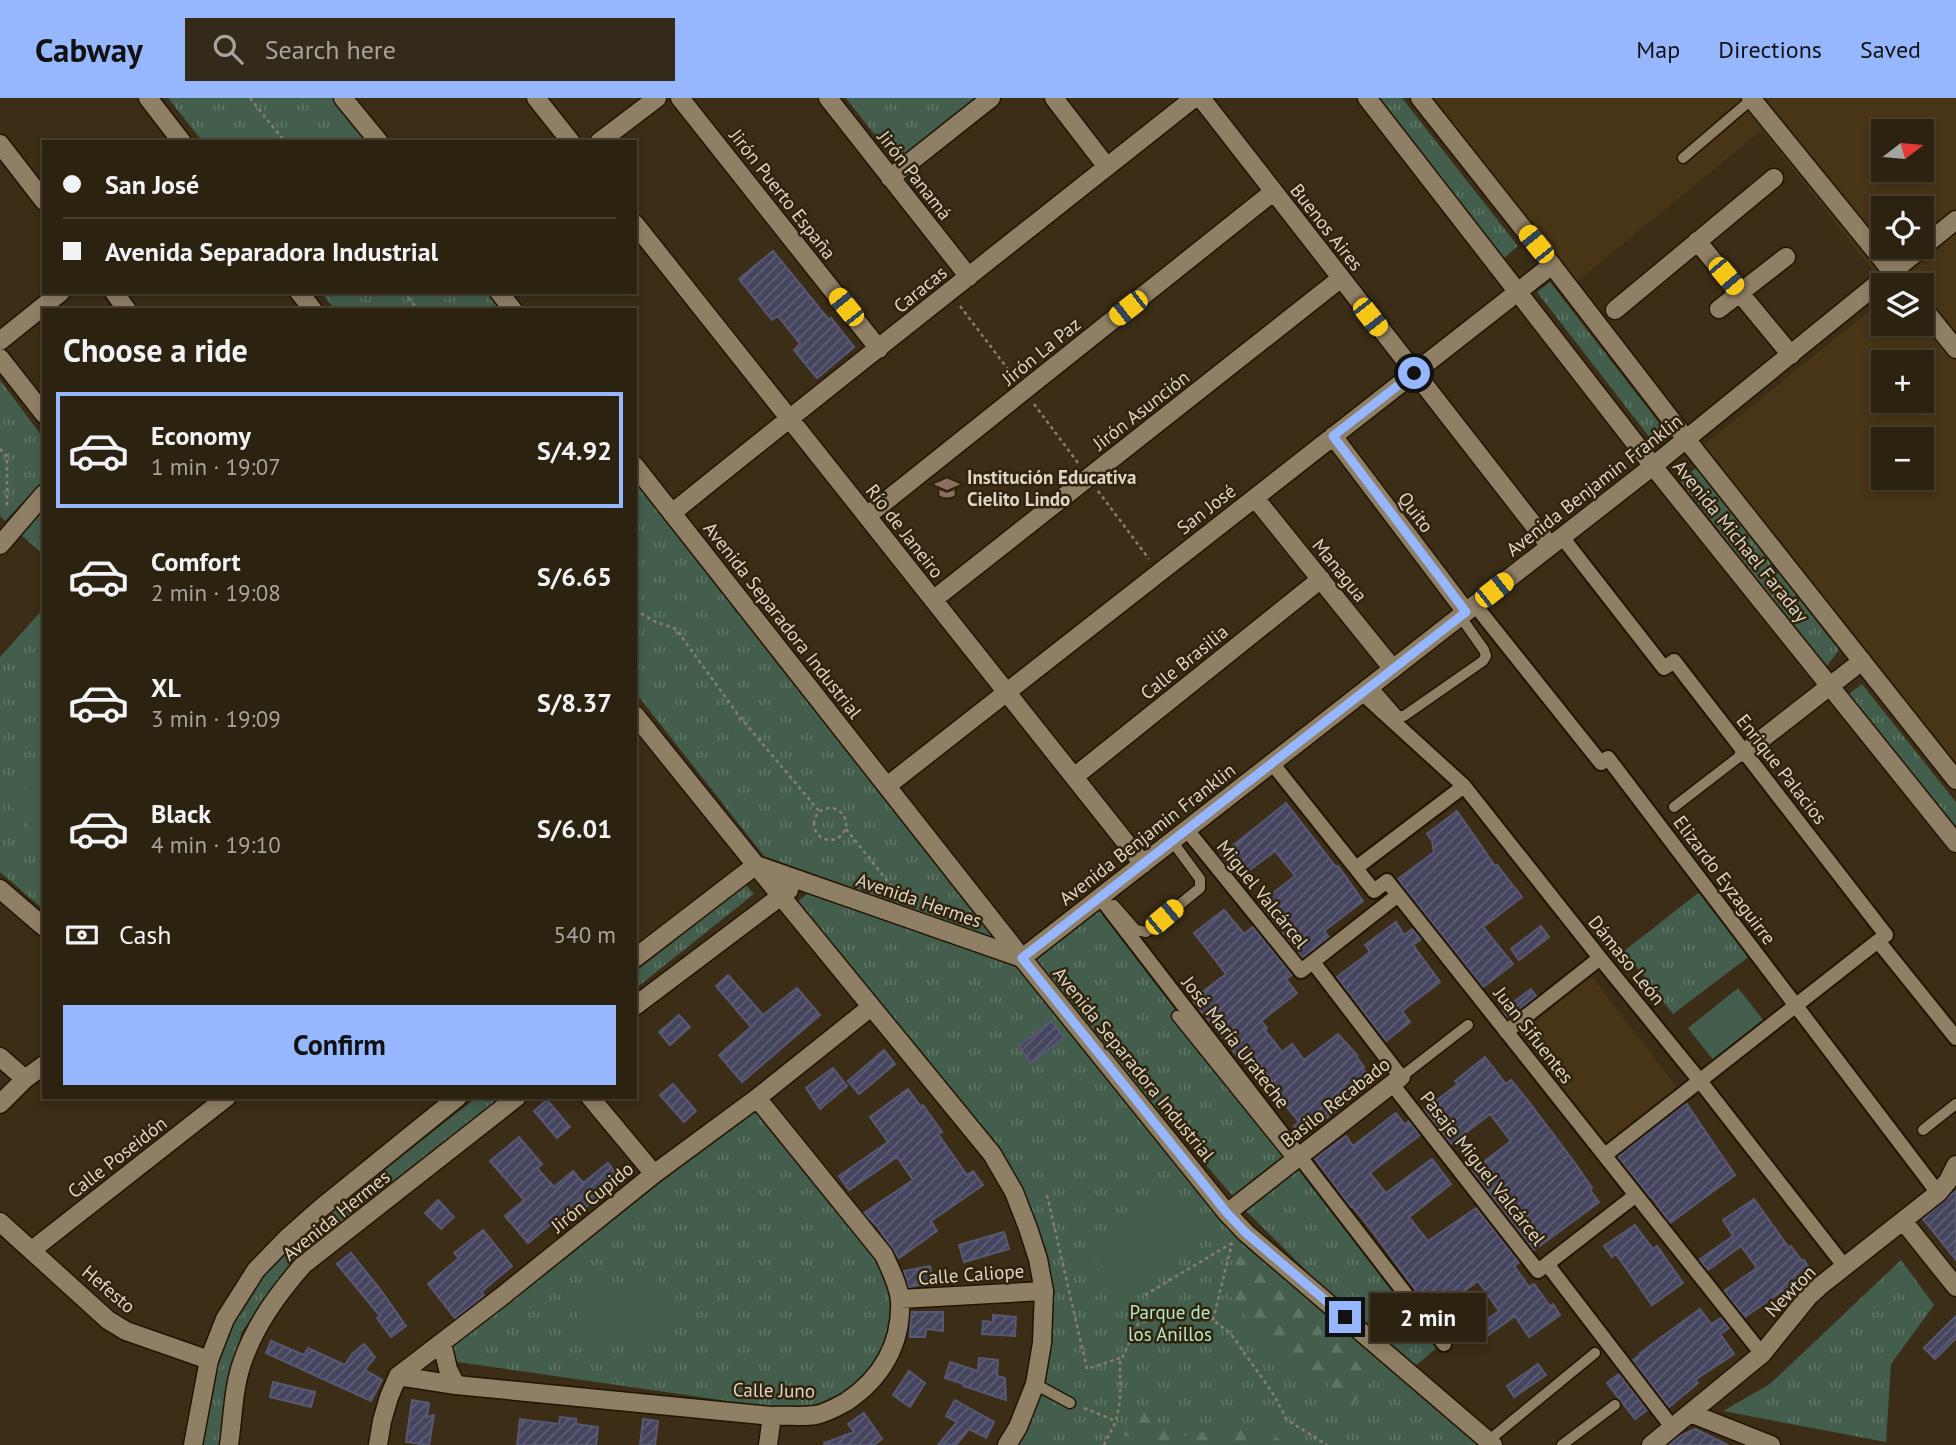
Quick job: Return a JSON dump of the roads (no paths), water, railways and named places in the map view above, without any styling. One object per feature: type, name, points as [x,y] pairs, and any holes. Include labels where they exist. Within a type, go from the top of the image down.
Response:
[{"type":"street","points":[[148,98],[180,140]]},
{"type":"street","points":[[343,98],[377,140]]},
{"type":"street","points":[[536,98],[568,140]]},
{"type":"street","points":[[602,140],[657,98]]},
{"type":"street","name":"Jirón Puerto España","points":[[680,98],[879,349]]},
{"type":"street","name":"Jirón Panamá","points":[[828,98],[969,277]]},
{"type":"street","points":[[890,178],[991,98]]},
{"type":"street","points":[[1054,98],[1107,167]]},
{"type":"street","name":"Caracas","points":[[672,513],[1194,98]]},
{"type":"street","name":"Buenos Aires","points":[[1200,98],[1414,373],[1556,542]]},
{"type":"street","name":"Avenida Michael Faraday","points":[[1367,98],[1653,466],[1956,844]]},
{"type":"street","name":"Avenida Michael Faraday","points":[[1420,98],[1956,780]]},
{"type":"street","points":[[1751,99],[1893,273]]},
{"type":"street","points":[[0,144],[42,198]]},
{"type":"street","points":[[1615,310],[1774,178]]},
{"type":"street","name":"Jirón La Paz","points":[[867,516],[1273,192]]},
{"type":"street","name":"Avenida Benjamin Franklin","points":[[1904,273],[1956,220]]},
{"type":"street","name":"Río de Janeiro","points":[[637,227],[1143,864]]},
{"type":"street","points":[[1697,241],[1791,355]]},
{"type":"street","points":[[1719,309],[1786,257]]},
{"type":"street","name":"San José","points":[[887,786],[1552,265]]},
{"type":"street","name":"Jirón Asunción","points":[[933,600],[1340,279]]},
{"type":"street","points":[[0,341],[59,294]]},
{"type":"street","points":[[301,294],[311,308]]},
{"type":"street","points":[[501,294],[511,308]]},
{"type":"street","name":"Avenida Benjamin Franklin","points":[[1022,958],[1653,466],[1791,355],[1871,298]]},
{"type":"street","points":[[1934,322],[1956,349]]},
{"type":"street","points":[[0,358],[42,411]]},
{"type":"street","name":"Quito","points":[[1333,436],[1467,611]]},
{"type":"street","name":"Avenida Separadora Industrial","points":[[637,469],[1022,958],[1227,1213],[1239,1238],[1490,1443]]},
{"type":"street","points":[[4,541],[42,496]]},
{"type":"street","name":"Managua","points":[[1255,498],[1393,669]]},
{"type":"street","name":"Enrique Palacios","points":[[1556,542],[1664,668],[1674,662],[1886,935],[1878,941],[1956,1038]]},
{"type":"street","name":"Calle Brasilia","points":[[1074,777],[1321,579]]},
{"type":"street","name":"Elizardo Eyzaguirre","points":[[1467,611],[1601,763],[1608,758],[1796,1006],[1949,1179]]},
{"type":"street","points":[[1744,753],[1862,661]]},
{"type":"street","name":"Dámaso León","points":[[1367,690],[1464,786],[1845,1267]]},
{"type":"street","points":[[637,718],[992,1154],[1014,1192],[1038,1259],[1044,1291],[1042,1343],[1035,1384],[1018,1427],[1007,1445]]},
{"type":"street","points":[[1272,763],[1374,891],[1387,881],[1398,895]]},
{"type":"street","points":[[1356,868],[1464,786]]},
{"type":"street","name":"Miguel Valcárcel","points":[[1179,835],[1301,971],[1398,895]]},
{"type":"street","points":[[637,955],[755,865]]},
{"type":"street","name":"Avenida Hermes","points":[[755,865],[1022,958]]},
{"type":"street","points":[[637,1004],[802,881]]},
{"type":"street","points":[[0,889],[42,925]]},
{"type":"street","name":"José María Urateche","points":[[1102,895],[1297,1159],[1444,1344]]},
{"type":"street","name":"Juan Sifuentes","points":[[1398,895],[1762,1354]]},
{"type":"street","points":[[1605,1155],[1878,941]]},
{"type":"street","points":[[1506,1032],[1600,958]]},
{"type":"street","name":"Miguel Valcárcel","points":[[1313,962],[1396,1081]]},
{"type":"street","name":"Jirón Cupido","points":[[398,1376],[871,1007]]},
{"type":"street","points":[[0,1057],[25,1079]]},
{"type":"street","points":[[0,1104],[42,1066]]},
{"type":"street","name":"Basilo Recabado","points":[[1227,1213],[1396,1081]]},
{"type":"street","name":"Pasaje Miguel Valcárcel","points":[[1396,1081],[1538,1271],[1547,1264],[1672,1427]]},
{"type":"street","name":"Calle Juno","points":[[398,1376],[456,1385],[772,1416],[818,1415],[857,1394],[875,1378],[889,1357],[899,1330],[900,1299],[894,1276],[884,1255],[757,1098]]},
{"type":"street","name":"Calle Poseidón","points":[[32,1250],[224,1099]]},
{"type":"street","name":"Avenida Hermes","points":[[193,1445],[209,1360],[225,1319],[256,1270],[321,1208],[456,1099]]},
{"type":"street","name":"Avenida Hermes","points":[[229,1445],[242,1365],[259,1324],[279,1293],[303,1265],[514,1099]]},
{"type":"street","points":[[592,1099],[654,1174]]},
{"type":"street","name":"Newton","points":[[1651,1445],[1762,1354],[1809,1296],[1904,1222],[1949,1179]]},
{"type":"street","points":[[1547,1264],[1636,1195]]},
{"type":"street","name":"Hefesto","points":[[0,1222],[108,1320],[126,1331],[209,1360]]},
{"type":"street","points":[[1904,1222],[1956,1287]]},
{"type":"street","name":"Calle Caliope","points":[[900,1299],[1044,1291]]},
{"type":"street","points":[[442,1343],[446,1362],[456,1385]]},
{"type":"street","points":[[378,1445],[388,1397],[398,1376]]},
{"type":"street","points":[[1690,1413],[1771,1445]]},
{"type":"street","points":[[768,1445],[772,1416]]},
{"type":"lane","points":[[1684,158],[1751,99]]},
{"type":"lane","points":[[1367,690],[1398,716],[1409,715],[1483,661],[1486,656],[1467,611]]},
{"type":"lane","points":[[1674,807],[1744,753]]},
{"type":"lane","points":[[1102,895],[1136,930],[1146,932],[1200,888],[1200,879],[1179,835]]},
{"type":"lane","points":[[1177,1016],[1297,1159]]},
{"type":"lane","name":"Basilo Recabado","points":[[1396,1081],[1468,1025]]},
{"type":"lane","points":[[1923,1130],[1956,1104]]},
{"type":"lane","points":[[1490,1443],[1595,1353]]},
{"type":"lane","points":[[1035,1384],[1070,1403]]},
{"type":"lane","points":[[1562,1445],[1615,1405]]},
{"type":"place","name":"Institución Educativa Cielito Lindo","points":[[947,488]]},
{"type":"park label","name":"Parque de los Anillos","points":[[1170,1323]]}]
